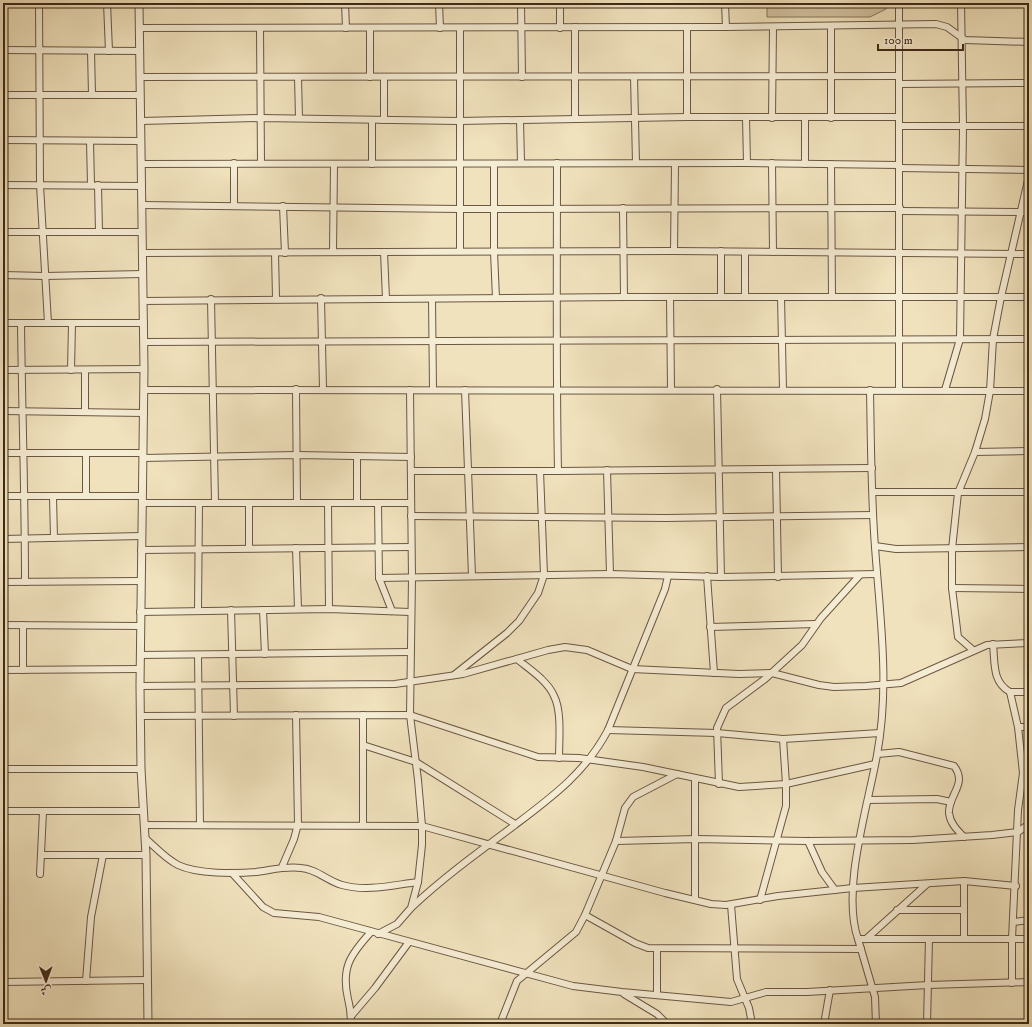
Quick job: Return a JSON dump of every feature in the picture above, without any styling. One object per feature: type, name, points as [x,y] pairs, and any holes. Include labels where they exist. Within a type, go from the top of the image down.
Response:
[{"type":"street","points":[[39,3],[40,185],[48,323]]},
{"type":"street","points":[[107,3],[109,51]]},
{"type":"street","points":[[139,3],[144,323],[140,716],[141,769],[146,855],[148,1024]]},
{"type":"street","points":[[346,3],[346,28]]},
{"type":"street","points":[[439,3],[440,28]]},
{"type":"street","points":[[521,3],[522,77]]},
{"type":"street","points":[[560,3],[560,28]]},
{"type":"street","points":[[725,3],[726,28]]},
{"type":"street","points":[[899,3],[899,390]]},
{"type":"street","points":[[945,390],[960,339],[963,127],[961,3]]},
{"type":"street","points":[[139,28],[726,28],[831,27],[899,24],[942,25],[965,40],[972,41],[1029,42]]},
{"type":"street","points":[[772,118],[773,27]]},
{"type":"street","points":[[831,27],[831,118]]},
{"type":"street","points":[[370,28],[370,77]]},
{"type":"street","points":[[460,28],[460,251]]},
{"type":"street","points":[[575,28],[575,118]]},
{"type":"street","points":[[686,28],[687,117]]},
{"type":"street","points":[[260,29],[260,163]]},
{"type":"street","points":[[3,50],[140,51]]},
{"type":"street","points":[[91,51],[92,95]]},
{"type":"street","points":[[140,77],[899,76]]},
{"type":"street","points":[[298,77],[299,118]]},
{"type":"street","points":[[384,77],[384,120]]},
{"type":"street","points":[[634,77],[636,163]]},
{"type":"street","points":[[899,84],[1029,84]]},
{"type":"street","points":[[3,96],[140,95]]},
{"type":"street","points":[[141,121],[260,118],[459,121],[575,118],[899,117]]},
{"type":"street","points":[[746,118],[747,163]]},
{"type":"street","points":[[805,118],[805,164]]},
{"type":"street","points":[[372,120],[372,164]]},
{"type":"street","points":[[520,120],[521,164]]},
{"type":"street","points":[[899,126],[1029,126]]},
{"type":"street","points":[[3,140],[141,141]]},
{"type":"street","points":[[90,141],[91,185]]},
{"type":"street","points":[[557,163],[558,298],[556,389],[558,471]]},
{"type":"street","points":[[772,163],[773,252]]},
{"type":"street","points":[[141,164],[772,163],[1029,170]]},
{"type":"street","points":[[234,164],[234,206]]},
{"type":"street","points":[[333,252],[334,164]]},
{"type":"street","points":[[494,164],[494,252],[496,298]]},
{"type":"street","points":[[674,251],[676,208],[675,164]]},
{"type":"street","points":[[831,164],[832,297]]},
{"type":"street","points":[[972,650],[958,637],[952,588],[952,549],[958,493],[975,452],[985,419],[990,391],[993,339],[1000,297],[1029,176]]},
{"type":"street","points":[[3,185],[142,186]]},
{"type":"street","points":[[98,186],[99,232]]},
{"type":"street","points":[[142,205],[460,209],[832,208],[962,212],[1029,212]]},
{"type":"street","points":[[283,206],[285,253]]},
{"type":"street","points":[[623,208],[622,251],[624,297]]},
{"type":"street","points":[[3,232],[142,232]]},
{"type":"street","points":[[142,253],[721,251],[962,255],[1029,254]]},
{"type":"street","points":[[721,251],[721,297]]},
{"type":"street","points":[[384,252],[386,299]]},
{"type":"street","points":[[744,297],[745,252]]},
{"type":"street","points":[[275,253],[276,298]]},
{"type":"street","points":[[3,275],[46,276],[143,274]]},
{"type":"street","points":[[143,301],[276,298],[432,299],[624,297],[1029,297]]},
{"type":"street","points":[[670,297],[671,389]]},
{"type":"street","points":[[782,297],[781,341],[783,390]]},
{"type":"street","points":[[321,298],[323,389]]},
{"type":"street","points":[[211,299],[215,503]]},
{"type":"street","points":[[432,299],[433,390]]},
{"type":"street","points":[[3,323],[144,323]]},
{"type":"street","points":[[21,323],[22,410],[26,497],[25,582]]},
{"type":"street","points":[[71,370],[72,323]]},
{"type":"street","points":[[144,342],[557,342],[671,340],[781,341],[1029,339]]},
{"type":"street","points":[[3,370],[144,369]]},
{"type":"street","points":[[85,370],[85,412]]},
{"type":"street","points":[[296,389],[297,503]]},
{"type":"street","points":[[144,390],[718,389],[1029,391]]},
{"type":"street","points":[[718,389],[721,576]]},
{"type":"street","points":[[410,390],[412,578],[410,612],[410,714],[422,826],[418,882],[411,908]]},
{"type":"street","points":[[465,390],[471,516],[472,576]]},
{"type":"street","points":[[870,390],[873,515],[885,685],[878,754],[860,841],[853,888],[852,913],[858,939],[873,987],[876,1004],[876,1024]]},
{"type":"street","points":[[3,411],[22,410],[144,413]]},
{"type":"street","points":[[975,452],[1029,451]]},
{"type":"street","points":[[3,453],[213,456],[411,456]]},
{"type":"street","points":[[86,453],[86,496]]},
{"type":"street","points":[[357,456],[357,503]]},
{"type":"street","points":[[411,471],[872,468]]},
{"type":"street","points":[[776,469],[778,577]]},
{"type":"street","points":[[607,470],[610,574]]},
{"type":"street","points":[[452,676],[507,634],[519,621],[538,593],[544,575],[540,471]]},
{"type":"street","points":[[873,492],[1029,492]]},
{"type":"street","points":[[3,496],[86,496],[200,503],[411,503]]},
{"type":"street","points":[[53,497],[54,538]]},
{"type":"street","points":[[198,610],[200,503]]},
{"type":"street","points":[[248,548],[249,503]]},
{"type":"street","points":[[328,503],[329,608]]},
{"type":"street","points":[[378,503],[379,578],[392,611]]},
{"type":"street","points":[[411,516],[777,518],[873,515]]},
{"type":"street","points":[[3,539],[142,536]]},
{"type":"street","points":[[875,546],[896,549],[1029,547]]},
{"type":"street","points":[[141,550],[200,548],[411,547]]},
{"type":"street","points":[[296,548],[298,609]]},
{"type":"street","points":[[379,578],[610,574],[778,577],[877,574]]},
{"type":"street","points":[[719,784],[717,733],[719,722],[726,708],[772,673],[802,645],[816,624],[860,575]]},
{"type":"street","points":[[378,934],[397,924],[411,908],[436,885],[556,794],[590,760],[608,730],[665,589],[668,576]]},
{"type":"street","points":[[707,576],[714,673]]},
{"type":"street","points":[[3,582],[141,581]]},
{"type":"street","points":[[952,588],[1029,589]]},
{"type":"street","points":[[140,612],[329,608],[410,612]]},
{"type":"street","points":[[231,610],[234,716]]},
{"type":"street","points":[[263,610],[265,654]]},
{"type":"street","points":[[710,627],[816,624]]},
{"type":"street","points":[[3,625],[140,626]]},
{"type":"street","points":[[23,625],[23,670]]},
{"type":"street","points":[[140,686],[395,684],[452,676],[558,648],[576,648],[632,668],[714,673],[772,673],[834,687],[885,685],[908,680],[972,650],[993,644],[1029,643]]},
{"type":"street","points":[[993,644],[999,684],[1010,692],[1029,692]]},
{"type":"street","points":[[140,655],[410,652]]},
{"type":"street","points":[[198,654],[197,686],[200,825]]},
{"type":"street","points":[[517,659],[548,686],[554,696],[558,713],[559,758]]},
{"type":"street","points":[[3,670],[140,670]]},
{"type":"street","points":[[1010,692],[1026,773],[1018,810],[1016,886],[1012,939],[1012,983]]},
{"type":"street","points":[[140,716],[410,714],[527,755],[590,760],[643,767],[719,784],[751,788],[786,784],[876,764]]},
{"type":"street","points":[[282,867],[294,839],[298,824],[296,715]]},
{"type":"street","points":[[363,715],[363,824]]},
{"type":"street","points":[[1018,727],[1029,727]]},
{"type":"street","points":[[608,730],[717,733],[783,739],[880,733]]},
{"type":"street","points":[[760,900],[775,841],[786,806],[783,739]]},
{"type":"street","points":[[363,746],[416,762],[515,824]]},
{"type":"street","points":[[878,754],[899,752],[954,766],[957,770],[959,782],[958,788],[951,802],[949,814],[951,821],[964,837]]},
{"type":"street","points":[[3,769],[141,769]]},
{"type":"street","points":[[500,1024],[514,986],[525,973],[576,932],[585,915],[616,842],[628,802],[633,797],[677,774]]},
{"type":"street","points":[[695,779],[695,900]]},
{"type":"street","points":[[868,800],[937,799],[951,802]]},
{"type":"street","points":[[3,811],[143,812]]},
{"type":"street","points":[[40,874],[43,812]]},
{"type":"street","points":[[144,825],[363,824],[422,826],[711,904],[731,905],[853,888],[964,882],[1016,886]]},
{"type":"street","points":[[616,842],[696,839],[860,841],[964,837],[1018,832],[1029,824]]},
{"type":"street","points":[[145,838],[170,860],[186,868],[232,873],[257,872],[282,867],[309,869],[333,882],[355,888],[375,888],[418,882]]},
{"type":"street","points":[[808,841],[822,872],[836,890]]},
{"type":"street","points":[[41,855],[146,855]]},
{"type":"street","points":[[86,981],[91,917],[103,855]]},
{"type":"street","points":[[232,873],[269,911],[280,914],[310,915],[573,986],[725,1001],[745,999],[766,992],[807,992],[873,987],[1029,982]]},
{"type":"street","points":[[964,882],[964,939]]},
{"type":"street","points":[[866,939],[927,884]]},
{"type":"street","points":[[731,905],[736,979],[750,1008],[752,1024]]},
{"type":"street","points":[[897,910],[964,910]]},
{"type":"street","points":[[585,915],[642,947],[657,949],[861,949]]},
{"type":"street","points":[[1014,922],[1029,920]]},
{"type":"street","points":[[350,1024],[352,1015],[346,990],[346,968],[359,946],[371,932]]},
{"type":"street","points":[[858,939],[1029,939]]},
{"type":"street","points":[[927,1024],[929,939]]},
{"type":"street","points":[[352,1015],[375,988],[408,942]]},
{"type":"street","points":[[657,949],[658,995]]},
{"type":"street","points":[[3,982],[147,980]]},
{"type":"street","points":[[824,1024],[830,990]]},
{"type":"street","points":[[622,992],[657,1014],[667,1024]]},
{"type":"shaded area","points":[[767,3],[886,3],[886,9],[870,17],[767,17]]}]
